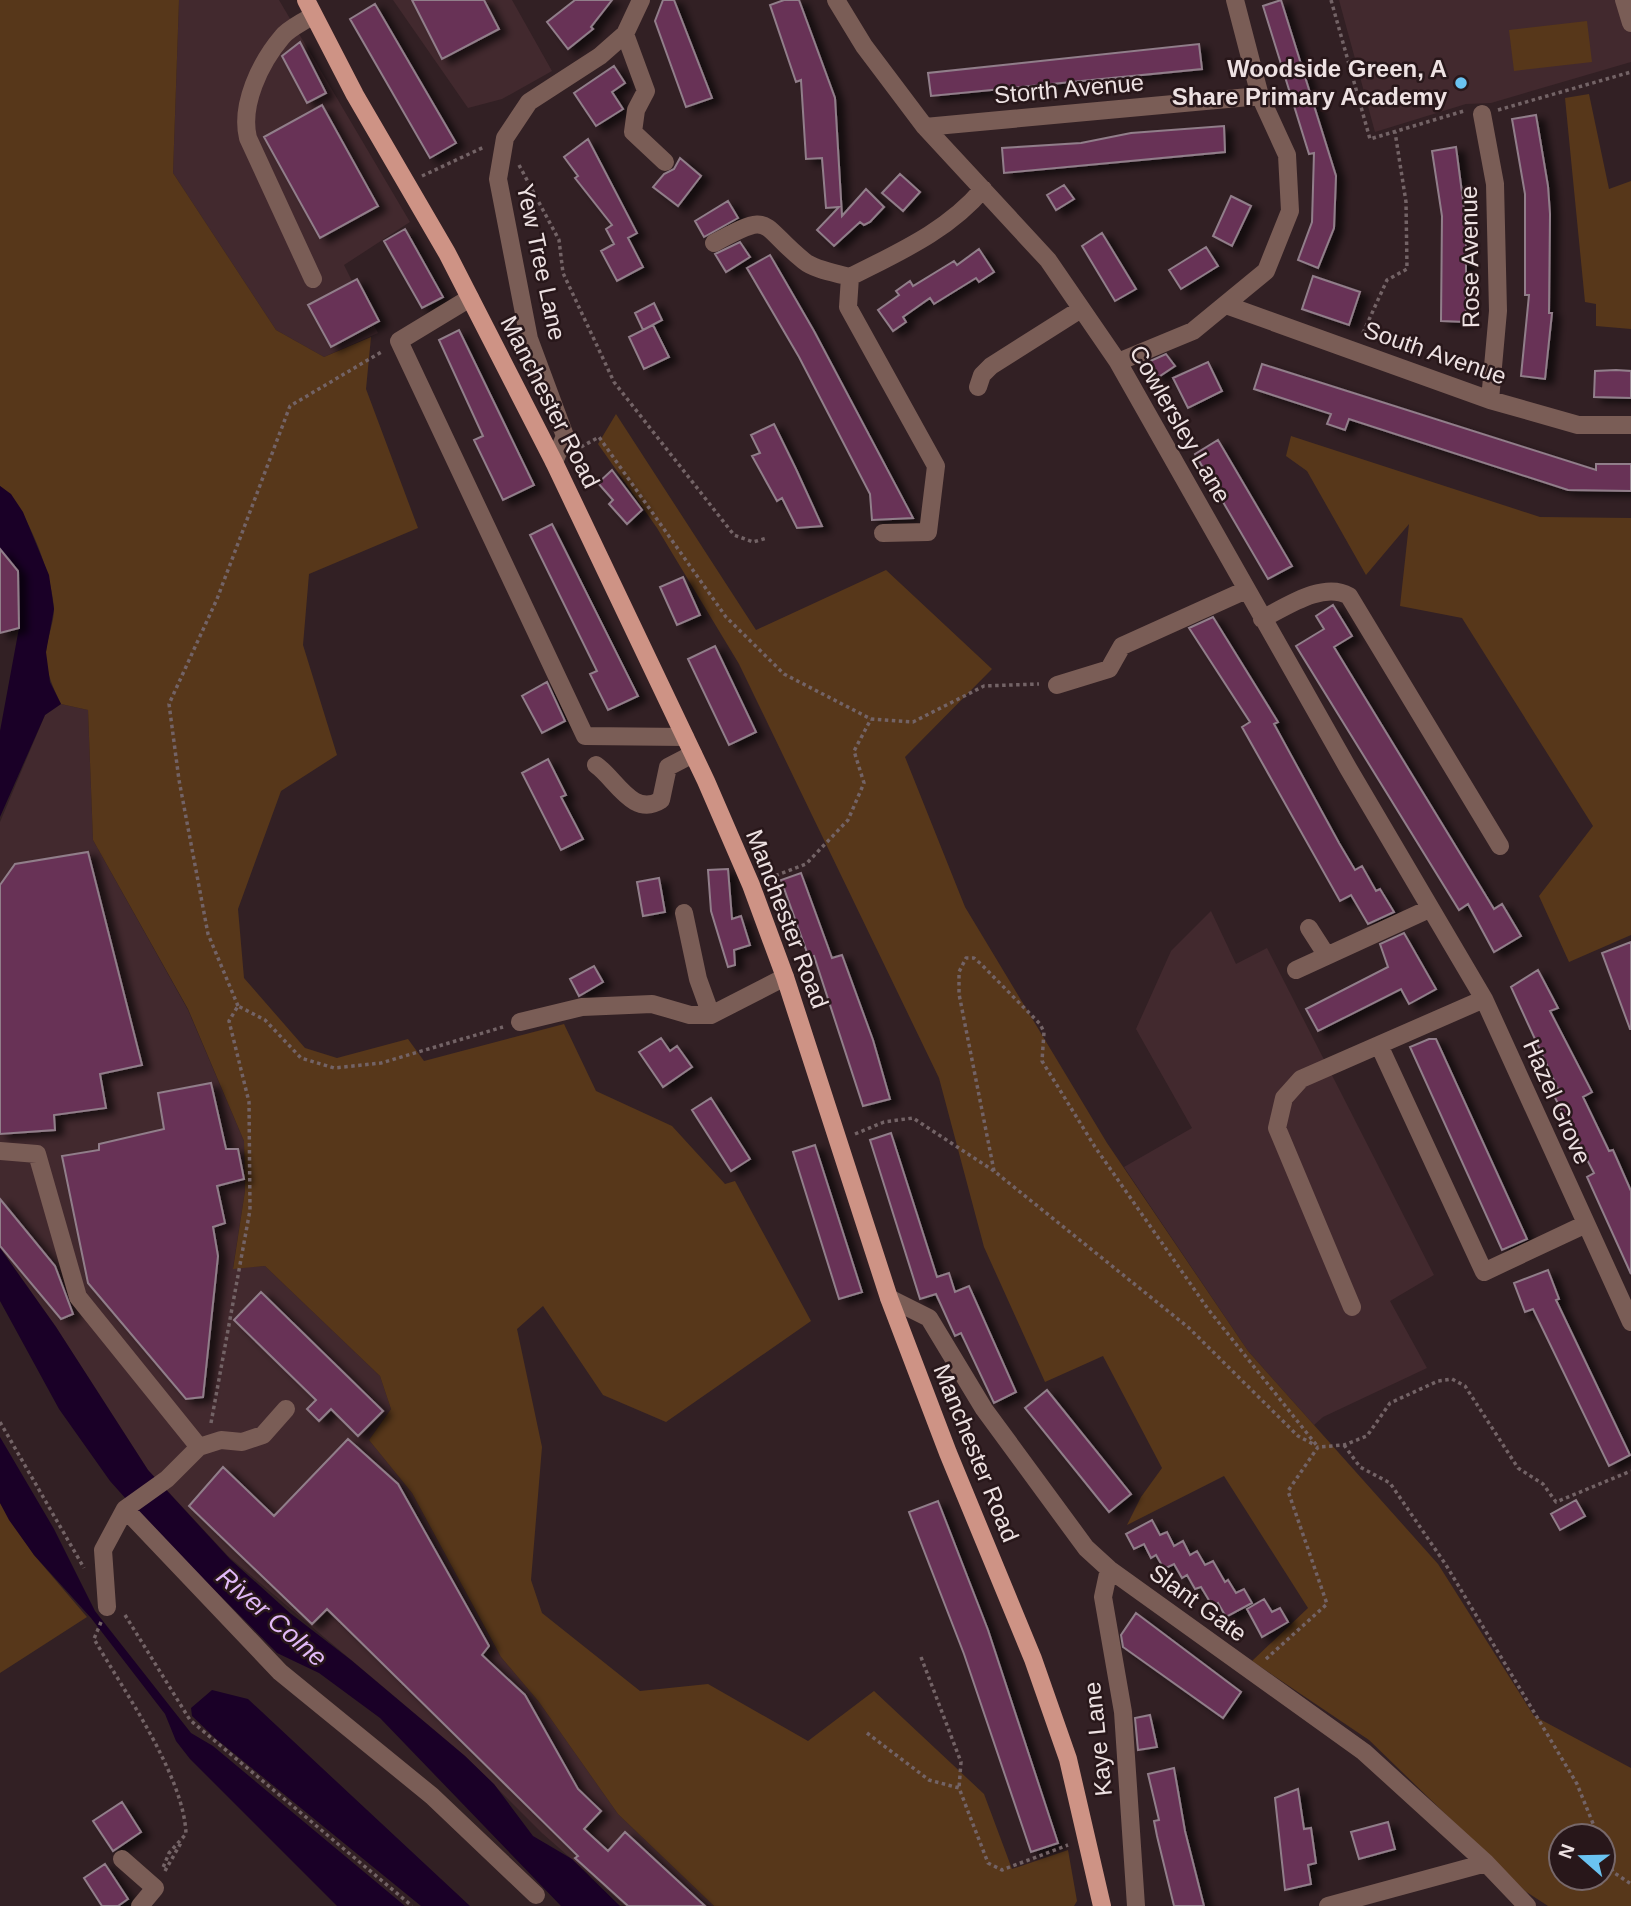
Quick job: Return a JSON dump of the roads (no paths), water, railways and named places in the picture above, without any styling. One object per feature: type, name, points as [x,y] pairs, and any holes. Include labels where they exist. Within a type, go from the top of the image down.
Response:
[{"type":"main road","name":"Manchester Road","points":[[309,8],[470,298],[554,462],[693,754],[751,885],[785,976],[889,1298],[1032,1660],[1068,1759],[1102,1906]]},
{"type":"street","name":"Yew Tree Lane","points":[[554,462],[565,436],[529,339],[498,179],[505,138],[529,102],[600,56],[625,34],[641,0]]},
{"type":"street","name":"Cowlersley Lane","points":[[836,0],[864,46],[925,127],[1048,260],[1118,362],[1429,909]]},
{"type":"street","points":[[1118,362],[1193,331],[1266,271],[1290,211],[1287,155],[1260,96],[1236,0]]},
{"type":"street","points":[[1624,0],[1631,23]]},
{"type":"street","points":[[309,8],[283,36],[261,73],[243,119],[248,138],[313,279]]},
{"type":"street","points":[[625,34],[646,91],[636,110],[634,132],[665,162]]},
{"type":"street","name":"Storth Avenue","points":[[925,127],[1260,96]]},
{"type":"street","name":"Rose Avenue","points":[[1482,114],[1496,197],[1498,311],[1490,400]]},
{"type":"street","points":[[714,243],[750,223],[768,226],[806,264],[850,277],[938,230],[967,209],[983,189]]},
{"type":"street","points":[[850,277],[849,307],[936,466],[928,532],[883,533]]},
{"type":"street","points":[[470,298],[399,341],[585,736],[685,737]]},
{"type":"street","name":"South Avenue","points":[[1226,305],[1490,400],[1578,425],[1631,425]]},
{"type":"street","points":[[978,387],[982,375],[991,366],[1081,309]]},
{"type":"street","points":[[1057,685],[1109,669],[1122,646],[1246,590]]},
{"type":"street","points":[[1262,619],[1311,595],[1341,591],[1349,596],[1500,846]]},
{"type":"street","points":[[596,765],[630,799],[642,806],[652,806],[661,800],[668,767],[693,754]]},
{"type":"street","points":[[1296,970],[1429,909]]},
{"type":"street","name":"Hazel Grove","points":[[1429,909],[1484,999],[1631,1322]]},
{"type":"street","points":[[684,913],[698,979],[710,1015]]},
{"type":"street","points":[[1309,928],[1327,956]]},
{"type":"street","points":[[520,1022],[582,1007],[652,1004],[690,1015],[710,1015],[785,976]]},
{"type":"street","points":[[1352,1307],[1277,1128],[1284,1098],[1301,1079],[1484,999]]},
{"type":"street","points":[[1379,1045],[1485,1272],[1586,1224]]},
{"type":"street","points":[[0,1151],[37,1154],[78,1297],[199,1447]]},
{"type":"street","name":"Slant Gate","points":[[889,1298],[929,1318],[984,1409],[1086,1548],[1109,1569],[1364,1752],[1486,1863],[1527,1906]]},
{"type":"street","points":[[107,1607],[103,1549],[127,1508],[167,1479],[199,1447],[221,1440],[242,1442],[263,1435],[286,1409]]},
{"type":"street","points":[[127,1508],[280,1672],[432,1796],[536,1895]]},
{"type":"street","name":"Kaye Lane","points":[[1109,1569],[1103,1597],[1123,1712],[1136,1906]]},
{"type":"street","points":[[122,1859],[155,1888],[140,1906]]},
{"type":"street","points":[[1328,1906],[1486,1863]]},
{"type":"water","points":[[0,486],[11,494],[23,512],[49,575],[54,609],[46,652],[50,682],[61,704],[45,715],[0,817],[0,731],[19,628],[18,571],[0,549]]},
{"type":"water","name":"River Colne","points":[[0,1248],[56,1327],[148,1470],[230,1559],[290,1613],[351,1660],[465,1756],[494,1784],[533,1836],[572,1859],[620,1906],[561,1906],[380,1718],[319,1673],[277,1653],[143,1518],[110,1481],[59,1409],[0,1301]]},
{"type":"water","points":[[0,1437],[54,1529],[95,1611],[191,1733],[213,1746],[405,1906],[337,1906],[190,1759],[176,1741],[165,1714],[91,1618],[34,1555],[9,1520],[0,1503]]},
{"type":"water","points":[[212,1690],[248,1699],[470,1906],[421,1906],[215,1738],[192,1716],[191,1708]]},
{"type":"place","name":"Woodside Green, A Share Primary Academy","points":[[1461,83]]}]
